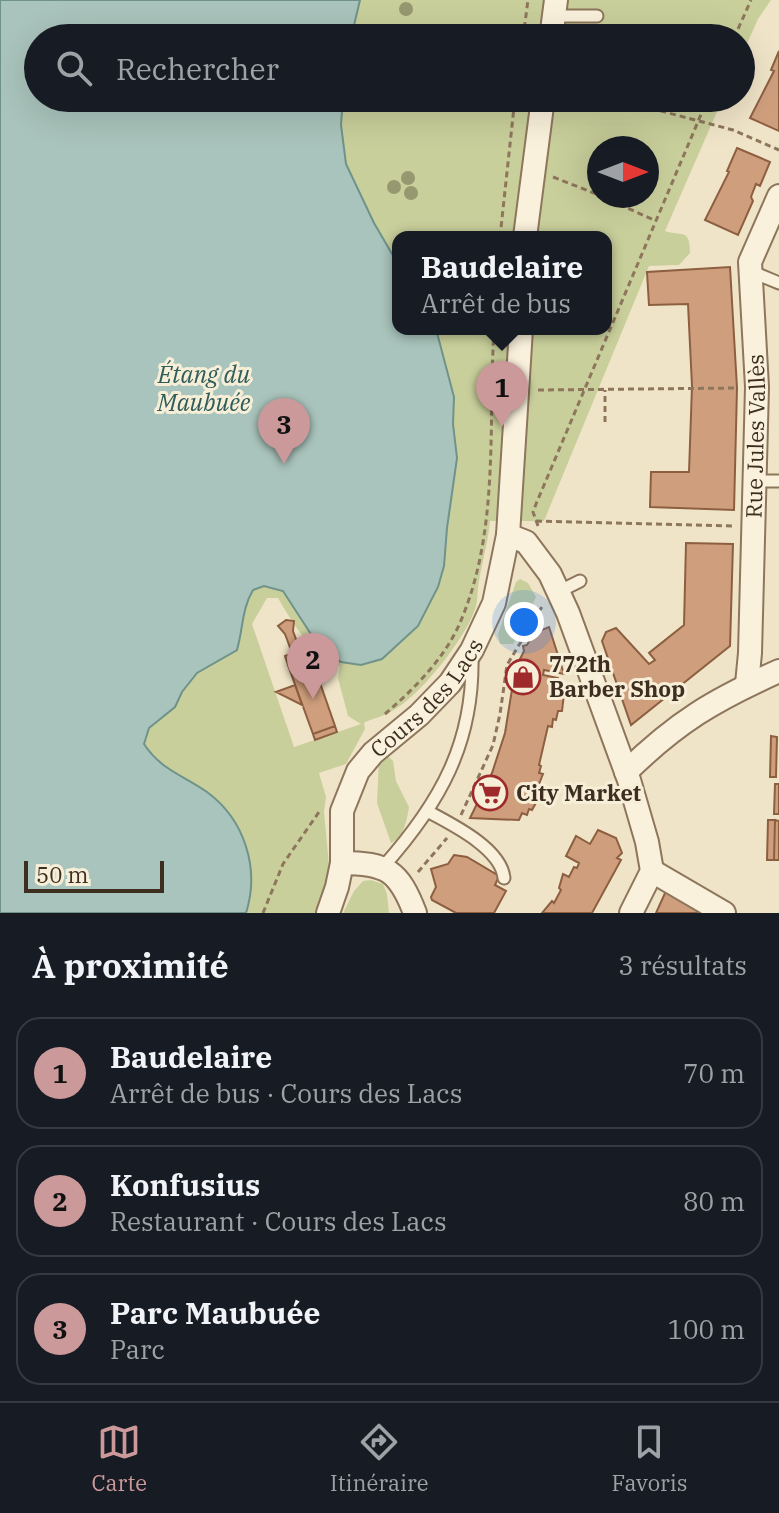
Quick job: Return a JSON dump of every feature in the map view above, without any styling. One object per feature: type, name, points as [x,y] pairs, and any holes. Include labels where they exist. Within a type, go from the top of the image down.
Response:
[{"type":"street","points":[[526,231],[541,112]]},
{"type":"street","name":"Rue Jules Vallès","points":[[747,684],[757,387],[750,262],[779,196]]},
{"type":"street","name":"Cours des Lacs","points":[[328,913],[342,863],[342,811],[358,771],[373,753],[450,683],[472,650],[494,603],[508,535],[521,335]]},
{"type":"street","points":[[508,535],[526,542],[550,574],[550,598],[626,772],[647,842],[652,871],[631,913]]},
{"type":"street","points":[[626,772],[658,741],[696,712],[747,684],[779,671]]},
{"type":"street","points":[[342,863],[362,862],[383,867],[398,877],[415,913]]},
{"type":"street","points":[[652,871],[724,913]]},
{"type":"lane","points":[[554,18],[597,16]]},
{"type":"lane","points":[[750,271],[779,283]]},
{"type":"lane","points":[[754,481],[779,481]]},
{"type":"lane","points":[[550,598],[580,581]]},
{"type":"lane","points":[[383,867],[427,811],[447,776],[465,734],[472,700],[472,650]]},
{"type":"lane","points":[[427,811],[454,826],[500,862],[504,878]]},
{"type":"path","points":[[525,24],[528,0]]},
{"type":"path","points":[[740,24],[751,0]]},
{"type":"path","points":[[501,231],[513,112]]},
{"type":"path","points":[[665,112],[733,130],[779,150]]},
{"type":"path","points":[[612,325],[703,112]]},
{"type":"path","points":[[550,176],[587,191]]},
{"type":"path","points":[[627,208],[656,221]]},
{"type":"path","points":[[381,718],[430,670],[450,641],[478,570],[486,525],[494,335]]},
{"type":"path","points":[[533,550],[538,527],[533,512],[608,335]]},
{"type":"path","points":[[534,390],[737,388]]},
{"type":"path","points":[[605,390],[605,422]]},
{"type":"path","points":[[536,521],[753,527]]},
{"type":"path","points":[[403,885],[433,856],[454,826],[493,745],[507,665],[550,598]]},
{"type":"path","points":[[263,913],[283,864],[327,802]]},
{"type":"green space","name":"Étang du Maubuée","points":[[0,0],[771,0],[755,26],[24,24],[24,112],[717,112],[665,231],[684,234],[690,245],[690,253],[679,265],[649,266],[544,521],[490,521],[476,606],[460,638],[439,667],[403,704],[364,723],[365,729],[346,764],[319,773],[326,797],[324,812],[329,865],[326,895],[320,913],[0,913]],"holes":[[[267,598],[278,598],[311,646],[340,666],[338,678],[348,716],[361,724],[294,747],[252,624]]]},
{"type":"green space","points":[[520,579],[528,583],[536,597],[534,609],[513,644],[500,644],[498,634],[516,582]]},
{"type":"green space","points":[[386,754],[393,761],[396,781],[409,807],[402,832],[391,843],[377,803],[379,760]]},
{"type":"green space","points":[[363,881],[383,884],[389,913],[343,913],[354,891]]},
{"type":"water","name":"Étang du Maubuée","points":[[0,0],[360,0],[354,24],[24,24],[24,112],[342,112],[346,164],[392,254],[392,335],[438,335],[454,397],[457,458],[444,566],[438,587],[418,626],[382,659],[361,665],[341,662],[318,645],[283,591],[264,586],[253,590],[249,597],[237,650],[197,673],[175,707],[149,728],[144,744],[151,753],[220,803],[240,831],[250,863],[250,896],[246,913],[0,913]]},
{"type":"building","points":[[779,51],[779,131],[750,118],[774,71],[771,70]]},
{"type":"building","points":[[737,148],[770,162],[760,186],[756,184],[751,197],[753,201],[738,235],[705,220],[729,172]]},
{"type":"building","points":[[730,267],[737,388],[734,510],[650,507],[651,472],[689,472],[692,386],[688,304],[649,305],[647,272]]},
{"type":"building","points":[[686,543],[733,544],[730,646],[631,725],[602,641],[606,632],[616,628],[649,664],[655,660],[649,653],[684,625]]},
{"type":"building","points":[[286,620],[294,621],[293,631],[300,650],[307,648],[311,657],[288,665],[285,656],[292,653],[285,634],[278,626]]},
{"type":"building","points":[[549,627],[564,674],[544,670],[543,675],[558,678],[558,684],[562,684],[560,693],[564,694],[562,711],[558,711],[556,720],[553,719],[552,727],[548,726],[539,765],[539,773],[543,774],[539,784],[543,785],[537,801],[527,815],[522,813],[519,820],[470,818],[492,773],[505,733],[513,683],[518,672],[530,674],[530,669],[516,667],[524,651],[523,646],[527,645],[537,628],[542,630]]},
{"type":"building","points":[[311,657],[335,726],[313,734],[288,665]]},
{"type":"building","points":[[295,685],[302,705],[276,692]]},
{"type":"building","points":[[335,726],[337,732],[315,740],[313,734]]},
{"type":"building","points":[[771,736],[777,737],[776,777],[770,777]]},
{"type":"building","points":[[775,784],[779,784],[779,814],[774,814]]},
{"type":"building","points":[[768,820],[775,820],[774,860],[767,860]]},
{"type":"building","points":[[775,820],[779,821],[779,860],[774,860]]},
{"type":"building","points":[[598,830],[616,838],[622,853],[592,913],[542,913],[552,901],[554,903],[561,890],[563,874],[569,877],[574,867],[577,868],[579,863],[566,856],[576,836],[590,844]]},
{"type":"building","points":[[454,855],[467,857],[499,876],[495,885],[506,891],[494,913],[456,913],[432,900],[436,887],[431,869],[448,864]]},
{"type":"building","points":[[666,891],[705,913],[656,913]]},
{"type":"place","name":"Baudelaire","points":[[502,427]]},
{"type":"place","name":"Parc Maubuée","points":[[284,464]]},
{"type":"place","name":"772th Barber Shop","points":[[523,677]]},
{"type":"place","name":"Konfusius","points":[[313,699]]},
{"type":"place","name":"City Market","points":[[490,793]]}]
